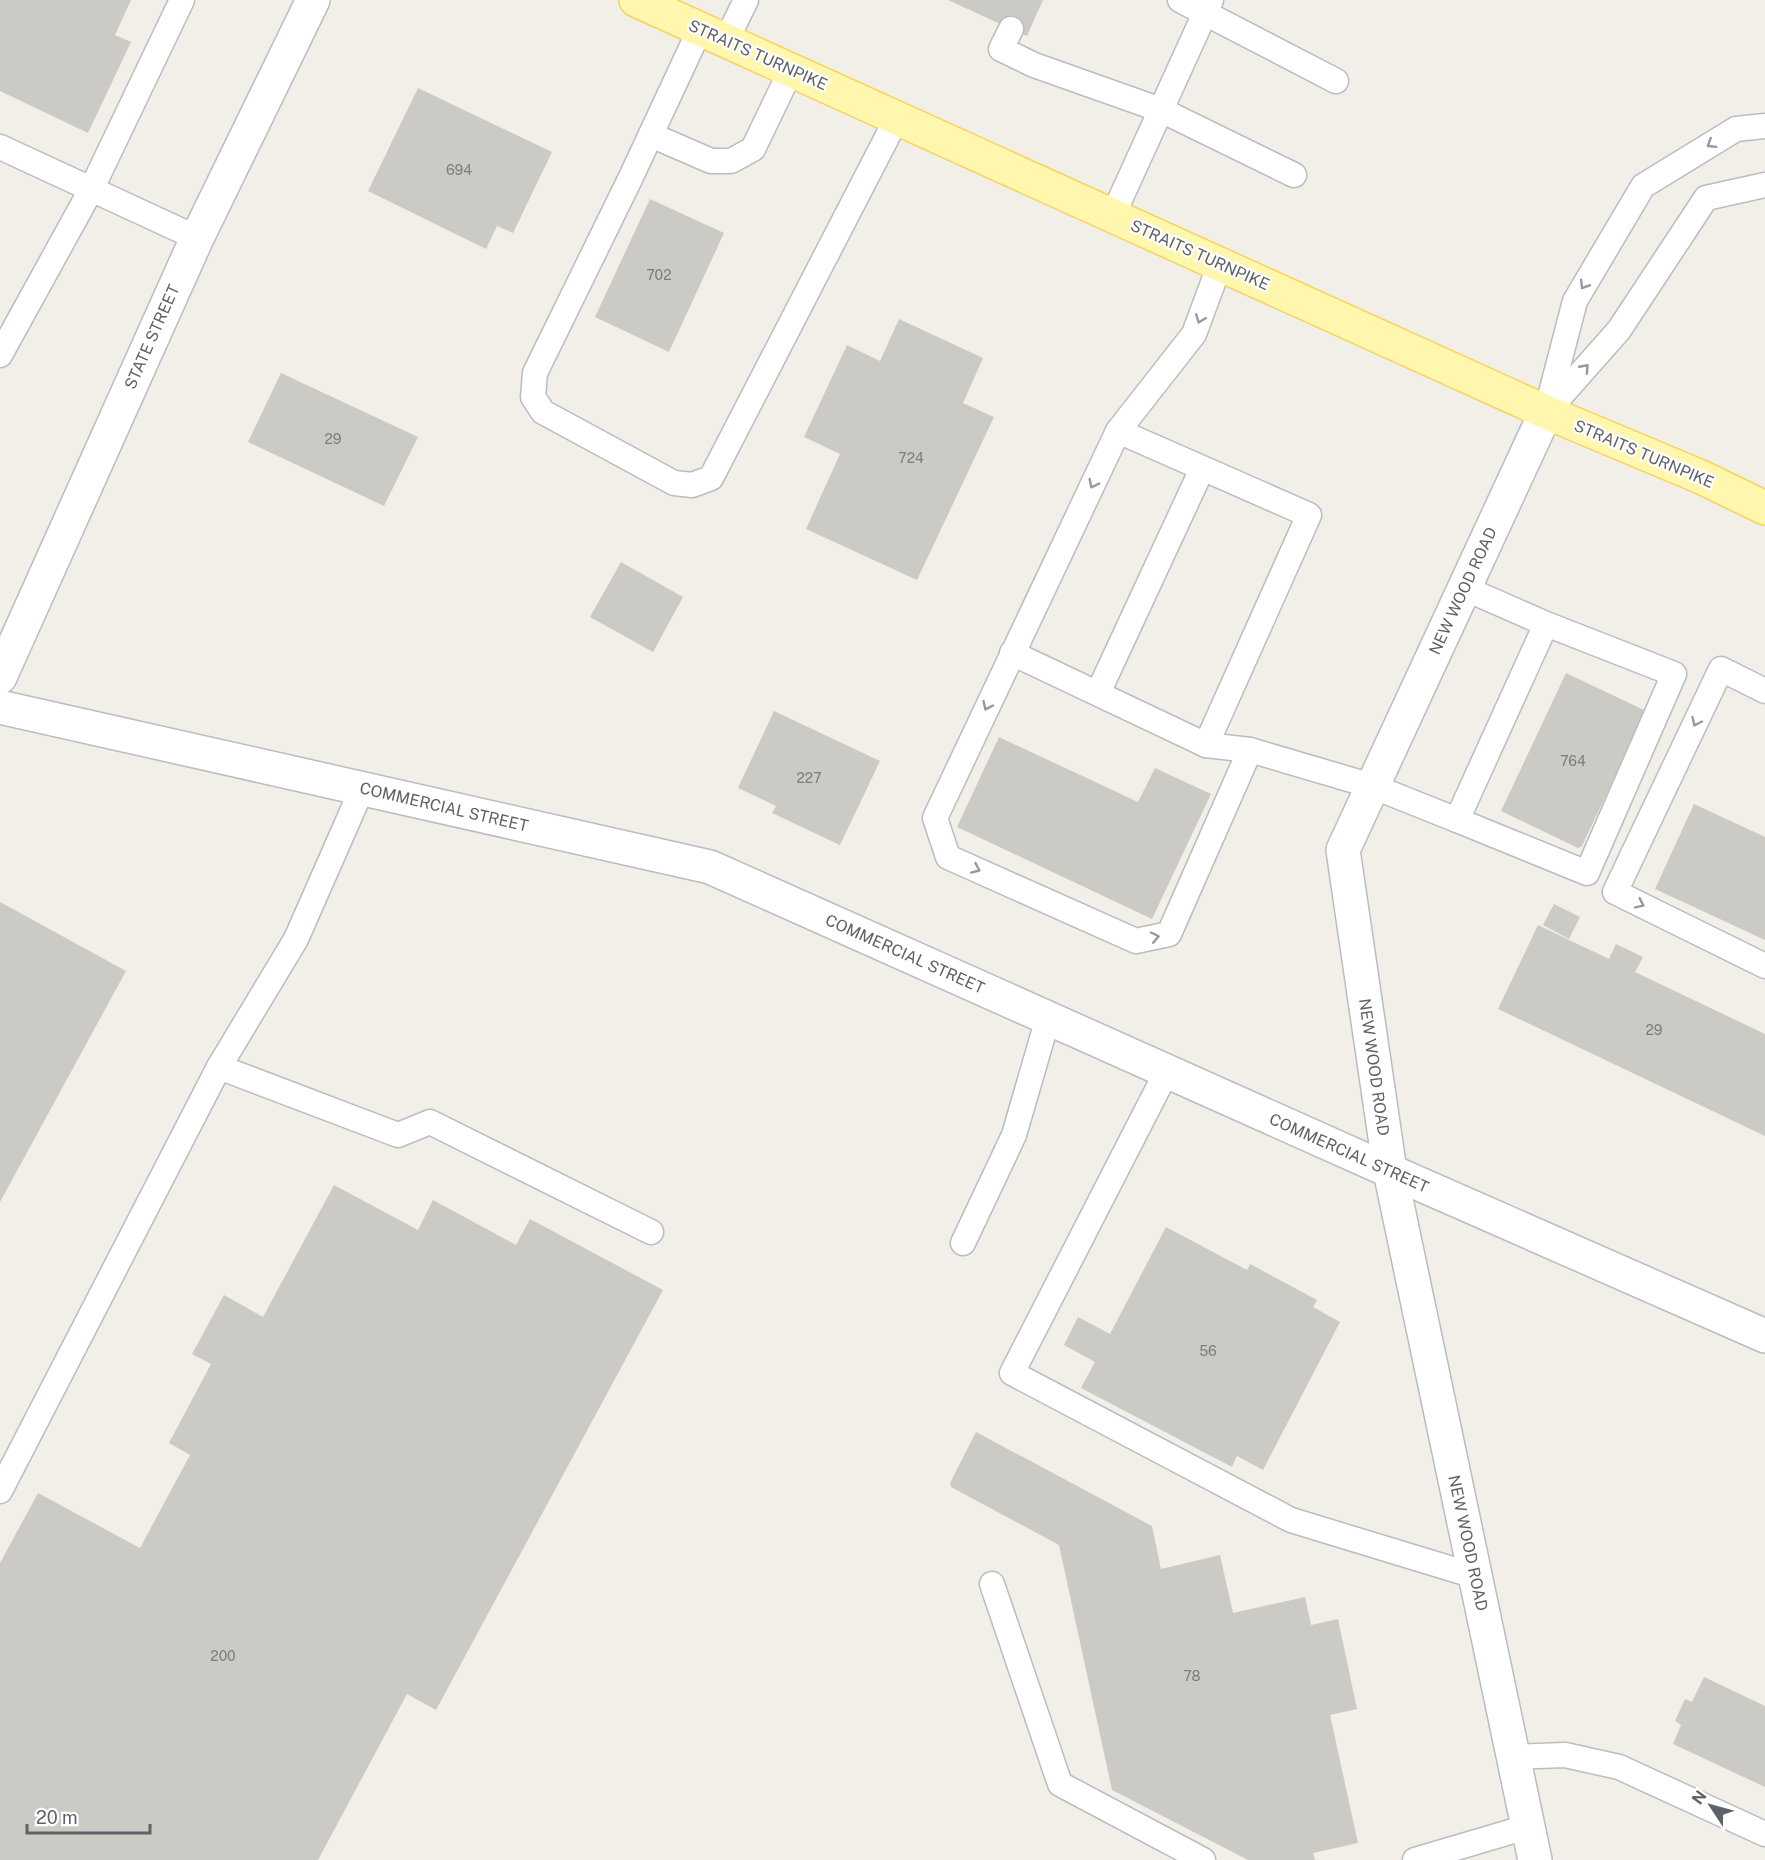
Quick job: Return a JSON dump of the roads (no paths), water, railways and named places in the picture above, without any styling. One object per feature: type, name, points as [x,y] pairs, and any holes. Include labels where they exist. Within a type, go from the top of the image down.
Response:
[{"type":"main road","name":"STRAITS TURNPIKE","points":[[636,0],[1546,412],[1701,477],[1765,508]]},
{"type":"street","name":"STATE STREET","points":[[0,677],[197,238],[313,0]]},
{"type":"street","name":"NEW WOOD ROAD","points":[[1534,1860],[1390,1171],[1343,850],[1546,412]]},
{"type":"street","name":"COMMERCIAL STREET","points":[[0,707],[710,867],[1765,1336]]},
{"type":"lane","points":[[0,355],[92,188],[182,0]]},
{"type":"lane","points":[[746,0],[713,35],[651,135],[535,373],[533,397],[543,412],[674,483],[692,485],[711,478],[897,118]]},
{"type":"lane","points":[[1180,0],[1208,7],[1336,81]]},
{"type":"lane","points":[[1113,215],[1208,7]]},
{"type":"lane","points":[[1011,29],[1001,49],[1034,65],[1161,110],[1294,175]]},
{"type":"lane","points":[[651,135],[711,161],[732,161],[753,149],[791,70]]},
{"type":"lane","points":[[1546,412],[1575,301],[1643,186],[1736,129],[1765,126]]},
{"type":"lane","points":[[0,147],[197,238]]},
{"type":"lane","points":[[1546,412],[1619,330],[1706,198],[1765,185]]},
{"type":"lane","points":[[1220,264],[1194,334],[1118,432],[935,818],[948,857],[1136,941],[1169,934],[1250,750]]},
{"type":"lane","points":[[1118,432],[1309,515],[1206,746]]},
{"type":"lane","points":[[1098,693],[1202,468]]},
{"type":"lane","points":[[1012,653],[1206,746],[1250,750],[1372,786],[1587,873],[1674,674],[1545,624],[1464,588]]},
{"type":"lane","points":[[1457,820],[1545,624]]},
{"type":"lane","points":[[1765,691],[1720,669],[1616,892],[1765,966]]},
{"type":"lane","points":[[0,1491],[219,1067],[296,939],[362,789]]},
{"type":"lane","points":[[963,1243],[1014,1135],[1048,1018]]},
{"type":"lane","points":[[219,1067],[398,1135],[430,1122],[651,1232]]},
{"type":"lane","points":[[1167,1071],[1012,1373],[1291,1520],[1475,1576]]},
{"type":"lane","points":[[992,1584],[1060,1784],[1203,1860]]},
{"type":"lane","points":[[1513,1757],[1565,1755],[1619,1767],[1765,1834]]},
{"type":"lane","points":[[1415,1860],[1527,1827]]}]
